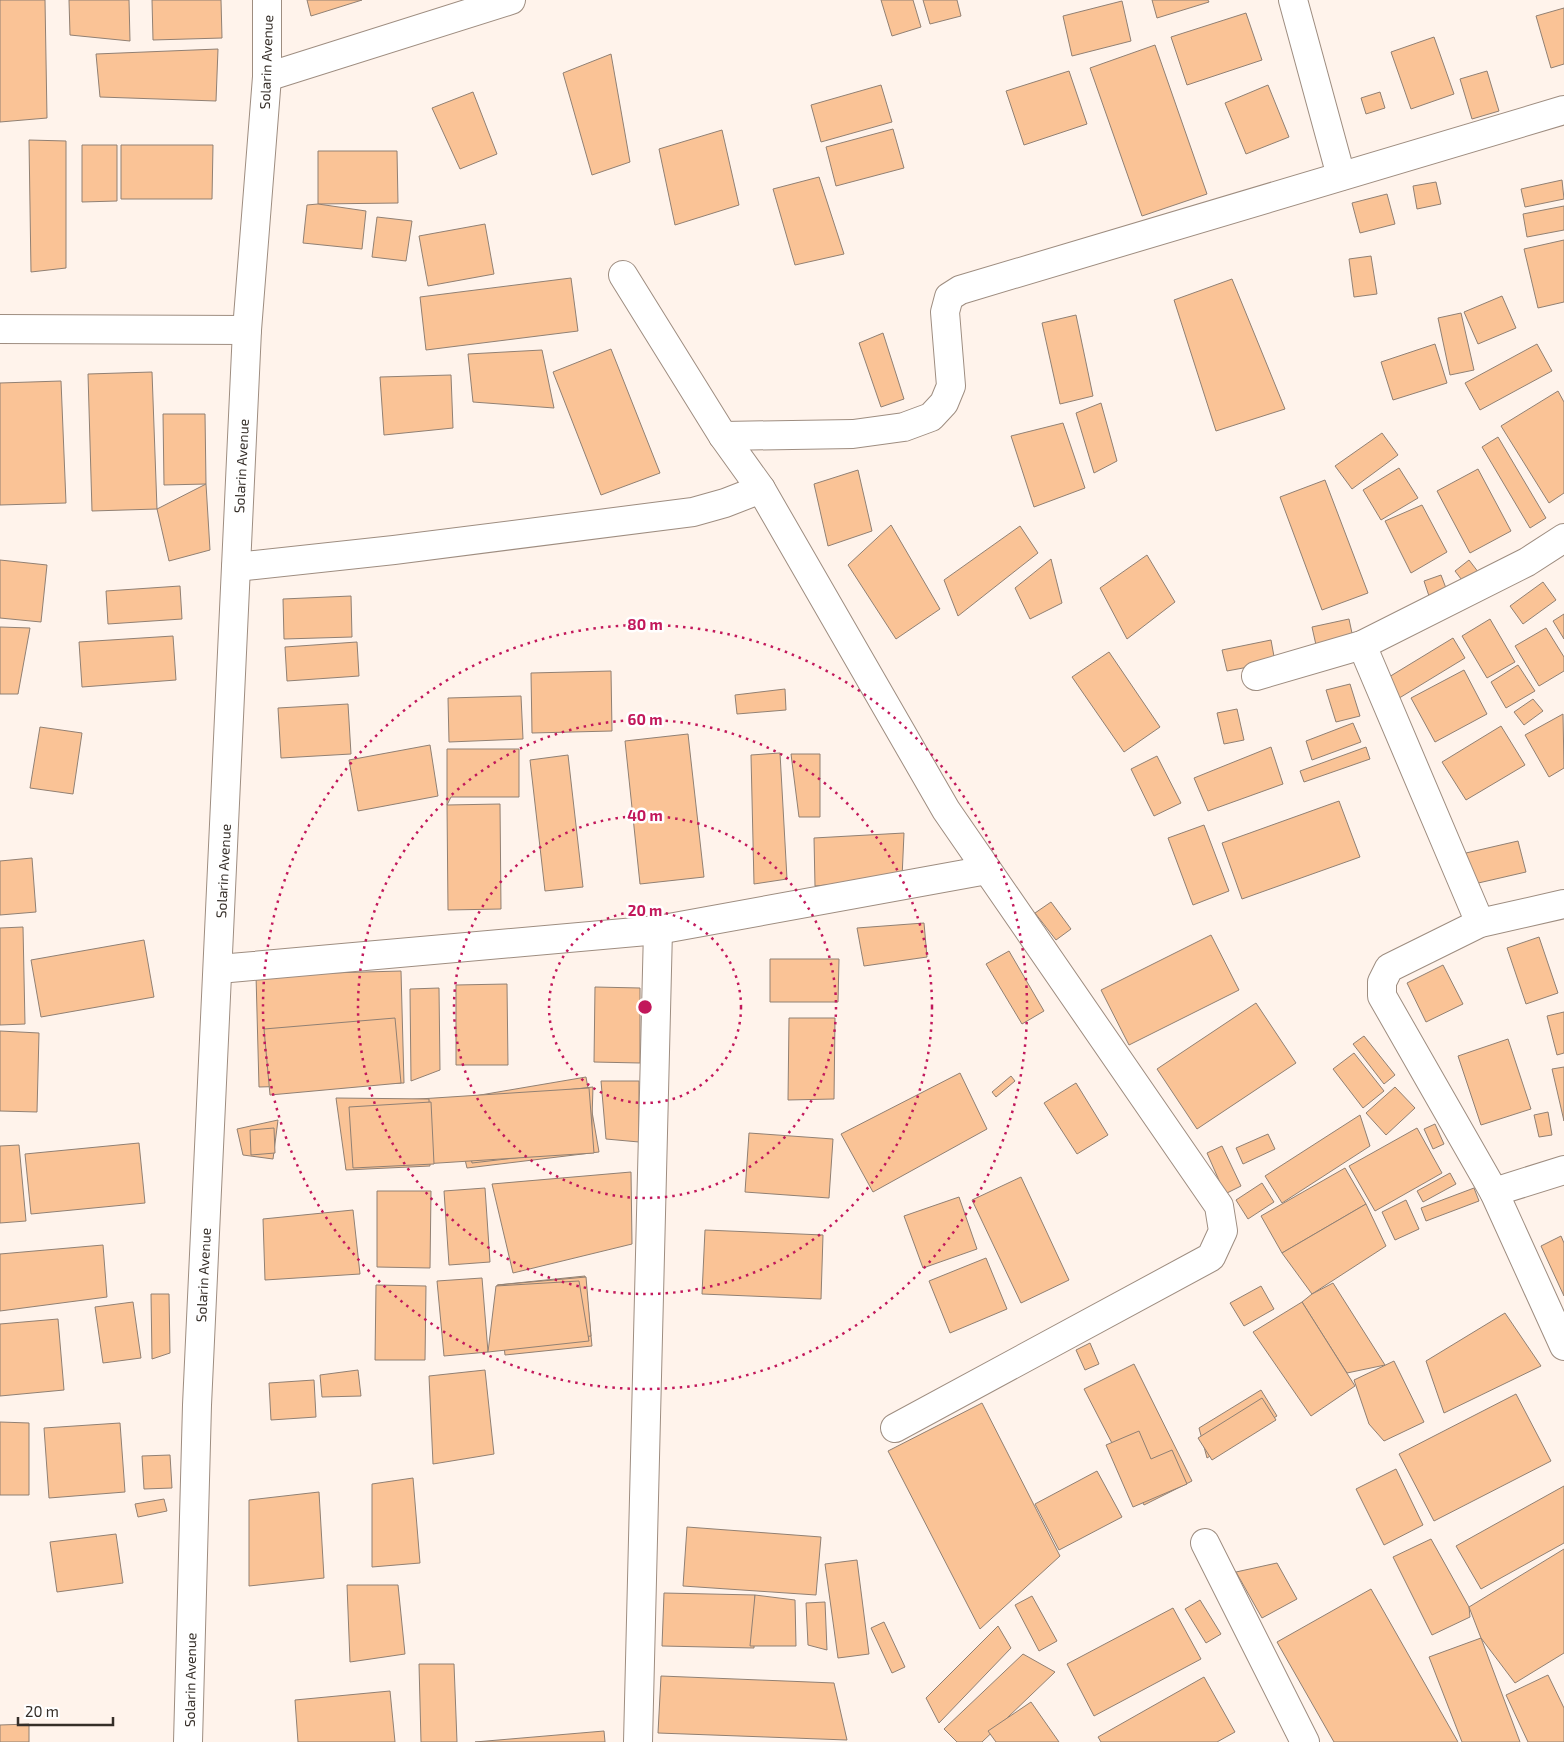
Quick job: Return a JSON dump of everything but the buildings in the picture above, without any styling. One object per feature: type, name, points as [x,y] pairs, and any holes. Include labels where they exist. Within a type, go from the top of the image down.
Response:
[{"type":"street","name":"Solarin Avenue","points":[[188,1742],[196,1405],[247,330],[267,77],[267,0]]},
{"type":"street","points":[[267,77],[511,0]]},
{"type":"street","points":[[1293,0],[1341,176]]},
{"type":"street","points":[[723,436],[853,434],[904,427],[931,417],[944,403],[951,386],[945,312],[949,297],[960,290],[1564,110]]},
{"type":"street","points":[[623,275],[723,436],[761,489],[946,810],[1219,1206],[1223,1231],[1211,1257],[895,1428]]},
{"type":"street","points":[[0,329],[247,330]]},
{"type":"street","points":[[236,567],[394,550],[693,512],[761,489]]},
{"type":"street","points":[[1256,676],[1362,645],[1527,562],[1564,538]]},
{"type":"street","points":[[1362,645],[1480,923]]},
{"type":"street","points":[[218,969],[658,930],[987,870]]},
{"type":"street","points":[[1564,904],[1480,923],[1389,968],[1382,982],[1382,996],[1494,1192],[1564,1346]]},
{"type":"street","points":[[638,1742],[658,930]]},
{"type":"street","points":[[1494,1192],[1564,1170]]},
{"type":"street","points":[[1205,1543],[1305,1742]]}]
